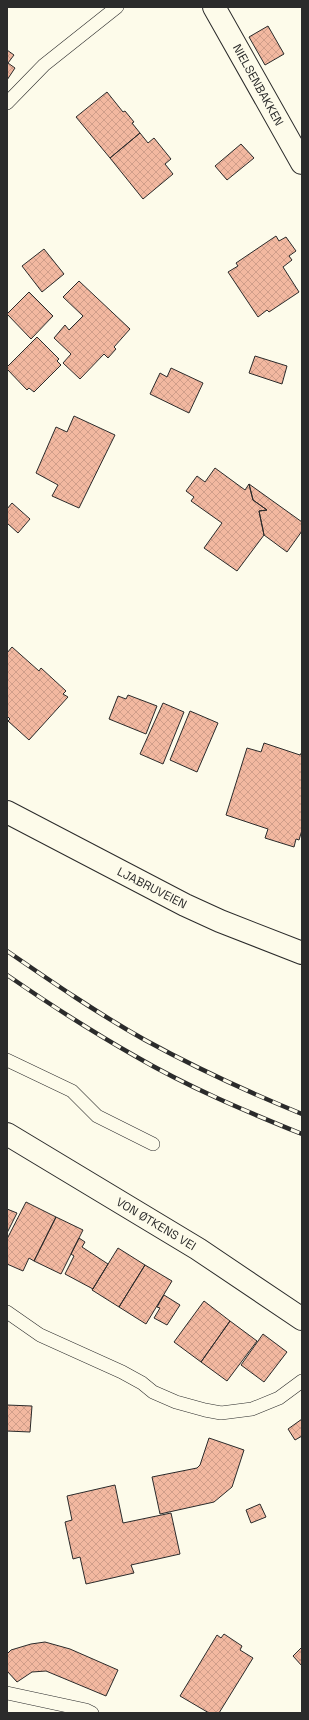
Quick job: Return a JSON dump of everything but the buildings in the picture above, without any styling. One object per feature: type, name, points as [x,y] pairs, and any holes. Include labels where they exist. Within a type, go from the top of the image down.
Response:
[{"type":"street","name":"NIELSENBAKKEN","points":[[214,7],[302,163]]},
{"type":"street","name":"LJABRUVEIEN","points":[[7,812],[192,908],[220,921],[302,953]]},
{"type":"street","name":"VON ØTKENS VEI","points":[[7,1134],[198,1249],[302,1319]]},
{"type":"lane","points":[[7,103],[44,65],[117,7]]},
{"type":"lane","points":[[7,1060],[72,1091],[97,1116],[153,1144]]},
{"type":"lane","points":[[7,1312],[40,1335],[122,1372],[142,1383],[153,1392],[176,1402],[205,1410],[221,1413],[252,1409],[279,1398],[302,1381]]},
{"type":"lane","points":[[7,1693],[29,1699],[86,1710],[92,1713]]},
{"type":"railway","points":[[7,951],[92,1008],[145,1040],[222,1079],[302,1114]]},
{"type":"railway","points":[[7,975],[86,1027],[175,1078],[217,1098],[302,1134]]}]
